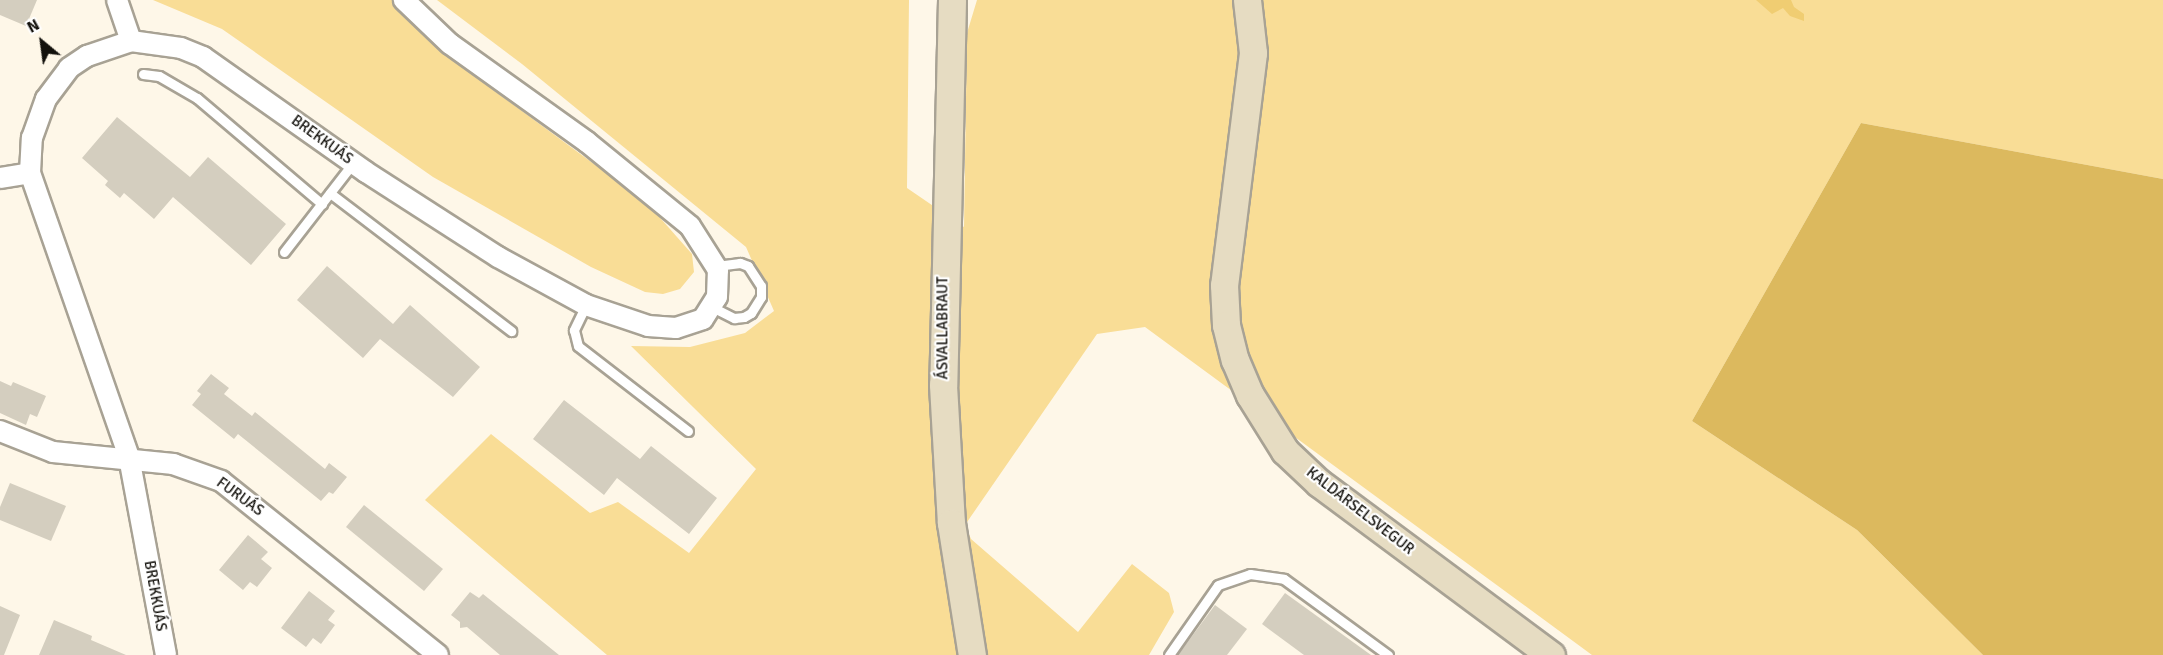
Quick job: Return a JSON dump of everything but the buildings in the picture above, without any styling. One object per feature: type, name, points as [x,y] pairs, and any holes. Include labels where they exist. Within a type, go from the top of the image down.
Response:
[{"type":"street","points":[[117,0],[131,41]]},
{"type":"street","points":[[404,0],[450,44],[654,193],[690,226],[716,266],[720,283],[712,307]]},
{"type":"street","name":"ÁSVALLABRAUT","points":[[952,0],[943,385],[951,523],[972,655]]},
{"type":"street","name":"KALDÁRSELSVEGUR","points":[[1246,0],[1253,53],[1224,285],[1228,334],[1250,395],[1285,451],[1319,483],[1551,655]]},
{"type":"street","name":"BREKKUÁS","points":[[166,655],[129,457],[30,173],[32,138],[55,83],[87,56],[131,41],[181,48],[220,66],[353,163],[498,257],[586,305],[662,329],[689,326],[703,319],[712,307]]},
{"type":"street","points":[[0,178],[30,173]]},
{"type":"street","name":"FURUÁS","points":[[0,431],[53,452],[112,460],[129,457],[190,468],[221,481],[438,655]]},
{"type":"lane","points":[[143,74],[159,76],[197,98],[322,204]]},
{"type":"lane","points":[[284,252],[353,163]]},
{"type":"lane","points":[[330,193],[511,331]]},
{"type":"lane","points":[[712,307],[734,318],[744,317],[752,313],[761,297],[761,286],[748,266],[741,263],[716,266]]},
{"type":"lane","points":[[586,305],[574,330],[578,346],[688,431]]},
{"type":"lane","points":[[1169,655],[1218,585],[1250,574],[1284,579],[1388,655]]},
{"type":"shaded area","points":[[153,0],[393,0],[443,53],[647,203],[692,254],[694,272],[680,289],[663,294],[645,292],[591,267],[433,177],[222,29]]},
{"type":"shaded area","points":[[437,0],[909,0],[907,188],[964,227],[967,33],[977,0],[2163,0],[2163,179],[1861,123],[1692,421],[1857,530],[1983,655],[1592,655],[1145,327],[1097,334],[965,525],[971,539],[1078,632],[1132,564],[1169,593],[1174,612],[1149,655],[607,655],[425,500],[491,434],[590,513],[618,502],[689,553],[756,469],[631,346],[690,347],[745,333],[774,311],[746,247],[522,64]]},
{"type":"shaded area","points":[[1756,0],[1791,0],[1794,7],[1804,14],[1804,21],[1790,16],[1783,8],[1772,14]]},
{"type":"shaded area","points":[[1861,123],[2163,179],[2163,655],[1983,655],[1857,530],[1692,421]]}]
